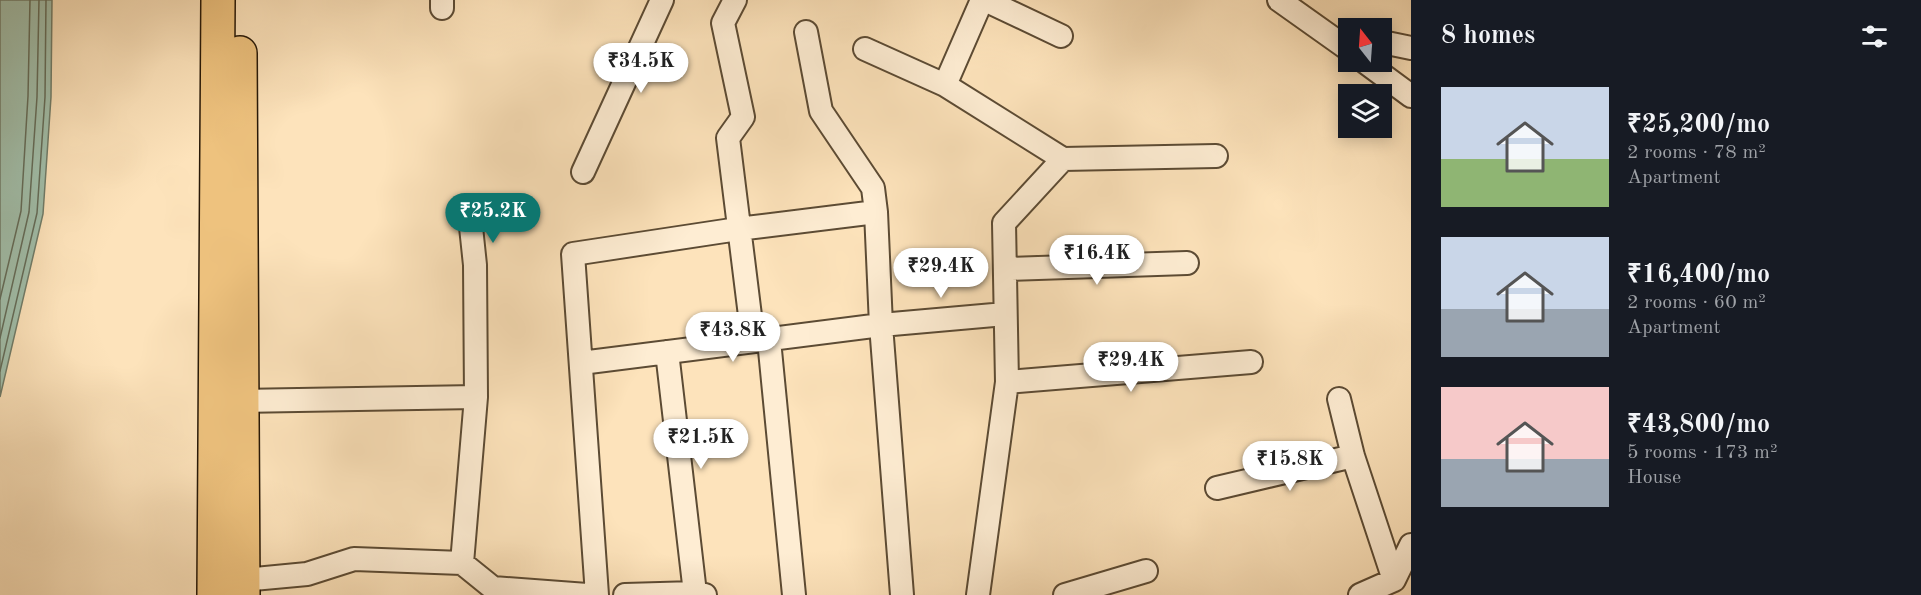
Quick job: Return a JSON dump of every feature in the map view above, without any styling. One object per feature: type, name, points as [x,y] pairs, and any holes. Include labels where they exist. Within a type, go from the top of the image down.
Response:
[{"type":"highway","points":[[214,595],[218,0]]},
{"type":"highway","points":[[239,0],[243,587]]},
{"type":"street","points":[[583,172],[662,0]]},
{"type":"street","points":[[735,0],[723,22],[743,117],[728,138],[738,229],[761,340],[794,595]]},
{"type":"street","points":[[945,85],[984,0],[1061,36]]},
{"type":"street","points":[[1278,0],[1338,42]]},
{"type":"street","points":[[1320,28],[1338,32]]},
{"type":"street","points":[[806,32],[821,111],[873,188],[880,325],[902,595]]},
{"type":"street","points":[[1392,44],[1411,48]]},
{"type":"street","points":[[865,49],[945,85],[1063,159],[1216,156]]},
{"type":"street","points":[[1379,72],[1411,96]]},
{"type":"street","points":[[978,595],[1007,382],[1004,223],[1063,159]]},
{"type":"street","points":[[597,595],[573,254],[738,229],[876,212]]},
{"type":"street","points":[[462,563],[476,397],[475,265],[471,227]]},
{"type":"street","points":[[1005,269],[1187,263]]},
{"type":"street","points":[[581,363],[880,325],[1005,314]]},
{"type":"street","points":[[625,595],[700,594],[667,352]]},
{"type":"street","points":[[1007,382],[1251,362]]},
{"type":"street","points":[[242,401],[476,397]]},
{"type":"street","points":[[1339,399],[1353,456],[1394,580]]},
{"type":"street","points":[[1217,488],[1353,456]]},
{"type":"street","points":[[1360,595],[1394,580],[1411,545]]},
{"type":"street","points":[[243,587],[307,574],[354,559],[462,563],[493,591],[587,595]]},
{"type":"street","points":[[1065,595],[1146,571]]},
{"type":"water","points":[[0,0],[52,0],[51,97],[43,214],[0,397]]}]
